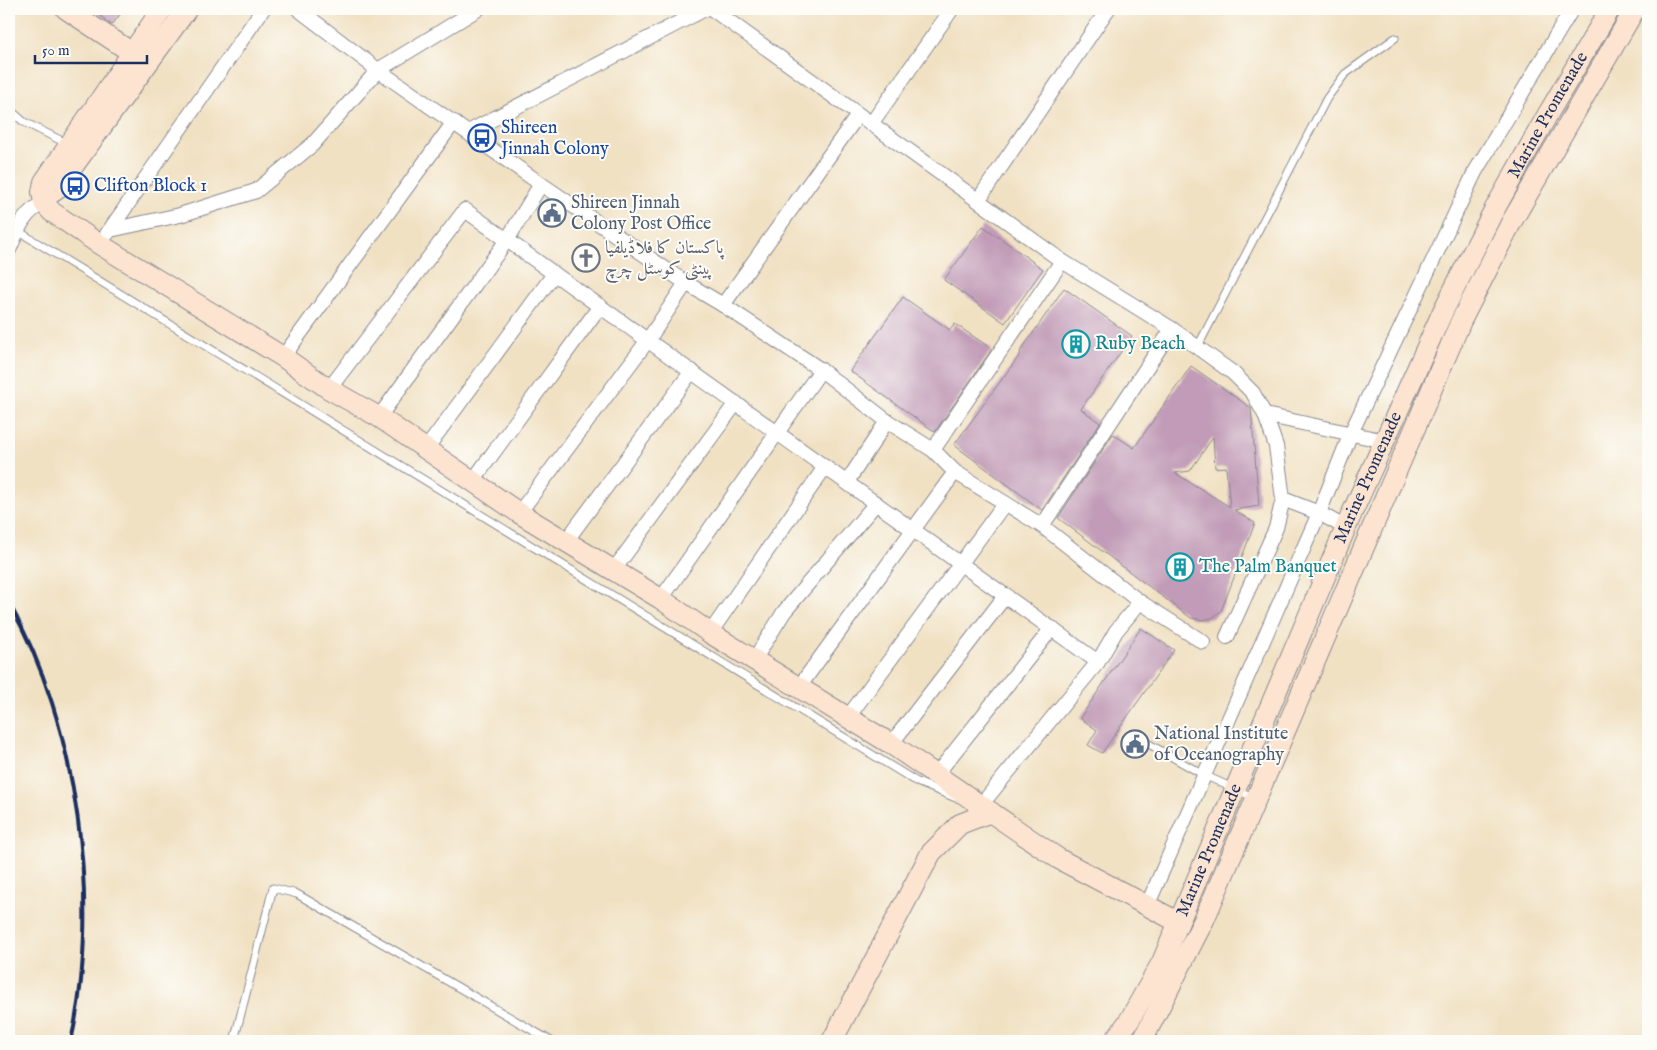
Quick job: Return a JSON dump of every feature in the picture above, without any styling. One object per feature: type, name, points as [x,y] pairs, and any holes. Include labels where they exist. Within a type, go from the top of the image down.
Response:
[{"type":"main road","points":[[66,9],[131,52]]},
{"type":"main road","points":[[162,9],[131,52],[77,148],[56,190],[44,201],[52,212],[105,237],[329,389],[379,417],[519,513],[661,599],[754,660],[891,744],[1059,859],[1178,922]]},
{"type":"main road","points":[[77,148],[187,9]]},
{"type":"main road","name":"Marine Promenade","points":[[1114,1041],[1148,990],[1162,962],[1346,528],[1443,311],[1493,212],[1610,9]]},
{"type":"main road","name":"Marine Promenade","points":[[1142,1041],[1193,943],[1461,321],[1512,221],[1635,9]]},
{"type":"main road","points":[[832,1041],[931,853],[960,824],[986,808]]},
{"type":"street","points":[[105,237],[263,9]]},
{"type":"street","points":[[298,9],[378,70],[541,184],[686,284],[723,305],[821,370],[887,421],[934,450],[955,472],[1042,526],[1140,602],[1202,642]]},
{"type":"street","points":[[105,237],[256,191],[313,144],[378,70],[478,9]]},
{"type":"street","points":[[468,132],[706,9]]},
{"type":"street","points":[[712,9],[870,124],[979,199],[1062,261],[1172,329],[1233,373],[1253,393],[1265,414],[1276,446],[1283,499],[1276,528],[1227,637]]},
{"type":"street","points":[[870,124],[952,9]]},
{"type":"street","points":[[979,199],[1108,9]]},
{"type":"street","points":[[1147,906],[1319,513],[1351,432],[1475,172],[1572,9]]},
{"type":"street","points":[[723,305],[858,115]]},
{"type":"street","points":[[283,357],[454,122]]},
{"type":"street","points":[[379,417],[507,240],[541,184]]},
{"type":"street","points":[[9,250],[30,210],[44,201]]},
{"type":"street","points":[[329,389],[465,210],[1098,662]]},
{"type":"street","points":[[934,450],[1062,261]]},
{"type":"street","points":[[426,450],[554,274]]},
{"type":"street","points":[[519,513],[648,340],[686,284]]},
{"type":"street","points":[[472,482],[600,306]]},
{"type":"street","points":[[1042,526],[1172,329]]},
{"type":"street","points":[[661,599],[821,370]]},
{"type":"street","points":[[566,541],[692,371]]},
{"type":"street","points":[[613,571],[736,403]]},
{"type":"street","points":[[1265,414],[1385,441]]},
{"type":"street","points":[[847,482],[887,421]]},
{"type":"street","points":[[710,632],[825,466]]},
{"type":"street","points":[[799,687],[955,472]]},
{"type":"street","points":[[1283,499],[1319,513],[1346,528]]},
{"type":"street","points":[[754,660],[784,612],[876,502]]},
{"type":"street","points":[[848,718],[1005,503]]},
{"type":"street","points":[[891,744],[1006,595]]},
{"type":"street","points":[[986,808],[1098,662],[1116,631],[1140,602]]},
{"type":"street","points":[[936,775],[1052,628]]},
{"type":"lane","points":[[1196,348],[1327,98],[1345,74],[1395,38]]},
{"type":"lane","points":[[9,109],[24,122],[77,148]]},
{"type":"lane","points":[[18,231],[917,782],[986,808]]},
{"type":"lane","points":[[1142,740],[1204,775],[1256,798]]},
{"type":"lane","points":[[234,1041],[273,888],[297,894],[551,1041]]},
{"type":"building","points":[[91,9],[124,9],[112,25]]},
{"type":"building","points":[[983,226],[1043,269],[1005,323],[944,280]]},
{"type":"building","points":[[1064,288],[1132,336],[1081,409],[1100,423],[1042,510],[954,445],[1021,353]]},
{"type":"building","points":[[903,297],[950,330],[955,324],[992,349],[935,432],[850,371]]},
{"type":"building","name":"The Palm Banquet","points":[[1191,366],[1251,408],[1259,506],[1234,510],[1255,523],[1221,611],[1212,618],[1203,620],[1191,618],[1058,518],[1113,434],[1134,448]],"holes":[[[1213,437],[1215,468],[1226,467],[1230,507],[1175,473],[1190,471]]]},
{"type":"building","points":[[1141,628],[1174,650],[1102,753],[1088,745],[1097,730],[1080,718]]},
{"type":"railway","points":[[9,603],[33,651],[52,704],[67,759],[77,817],[83,875],[84,933],[80,988],[71,1041]]},
{"type":"place","name":"Shireen Jinnah Colony","points":[[482,138]]},
{"type":"place","name":"Clifton Block 1","points":[[75,186]]},
{"type":"place","name":"Shireen Jinnah Colony Post Office","points":[[552,213]]},
{"type":"place","name":"پاکستان کا فلاڈیلفیا پینٹی کوسٹل چرچ","points":[[586,258]]},
{"type":"place","name":"Ruby Beach","points":[[1076,344]]},
{"type":"place","name":"The Palm Banquet","points":[[1180,567]]},
{"type":"place","name":"National Institute of Oceanography","points":[[1135,744]]}]
